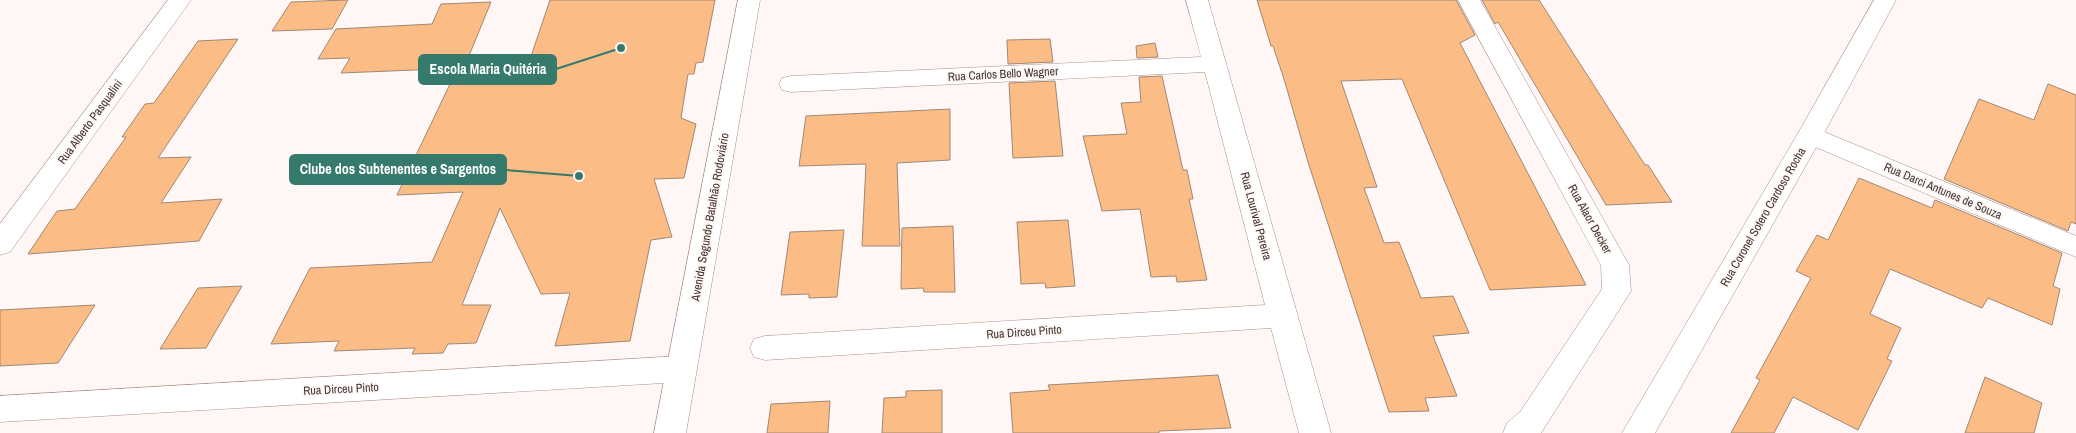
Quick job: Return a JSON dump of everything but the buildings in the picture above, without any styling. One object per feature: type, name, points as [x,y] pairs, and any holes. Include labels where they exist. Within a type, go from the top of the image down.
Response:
[{"type":"street","name":"Rua Alberto Pasqualini","points":[[0,244],[180,0]]},
{"type":"street","name":"Avenida Segundo Batalhão Rodoviário","points":[[670,433],[749,0]]},
{"type":"street","name":"Rua Lourival Pereira","points":[[1197,0],[1315,433]]},
{"type":"street","name":"Rua Alaor Decker","points":[[1469,0],[1615,265],[1617,279],[1616,291],[1531,422],[1519,433]]},
{"type":"street","name":"Rua Coronel Sotero Cardoso Rocha","points":[[1638,433],[1810,136],[1885,0]]},
{"type":"street","name":"Rua Carlos Bello Wagner","points":[[790,84],[1214,64]]},
{"type":"street","name":"Rua Darci Antunes de Souza","points":[[1810,136],[2076,247]]},
{"type":"street","name":"Rua Dirceu Pinto","points":[[765,348],[1283,316]]},
{"type":"street","name":"Rua Dirceu Pinto","points":[[0,409],[681,369]]},
{"type":"place","name":"Escola Maria Quitéria","points":[[621,48]]},
{"type":"place","name":"Clube dos Subtenentes e Sargentos","points":[[579,176]]}]
